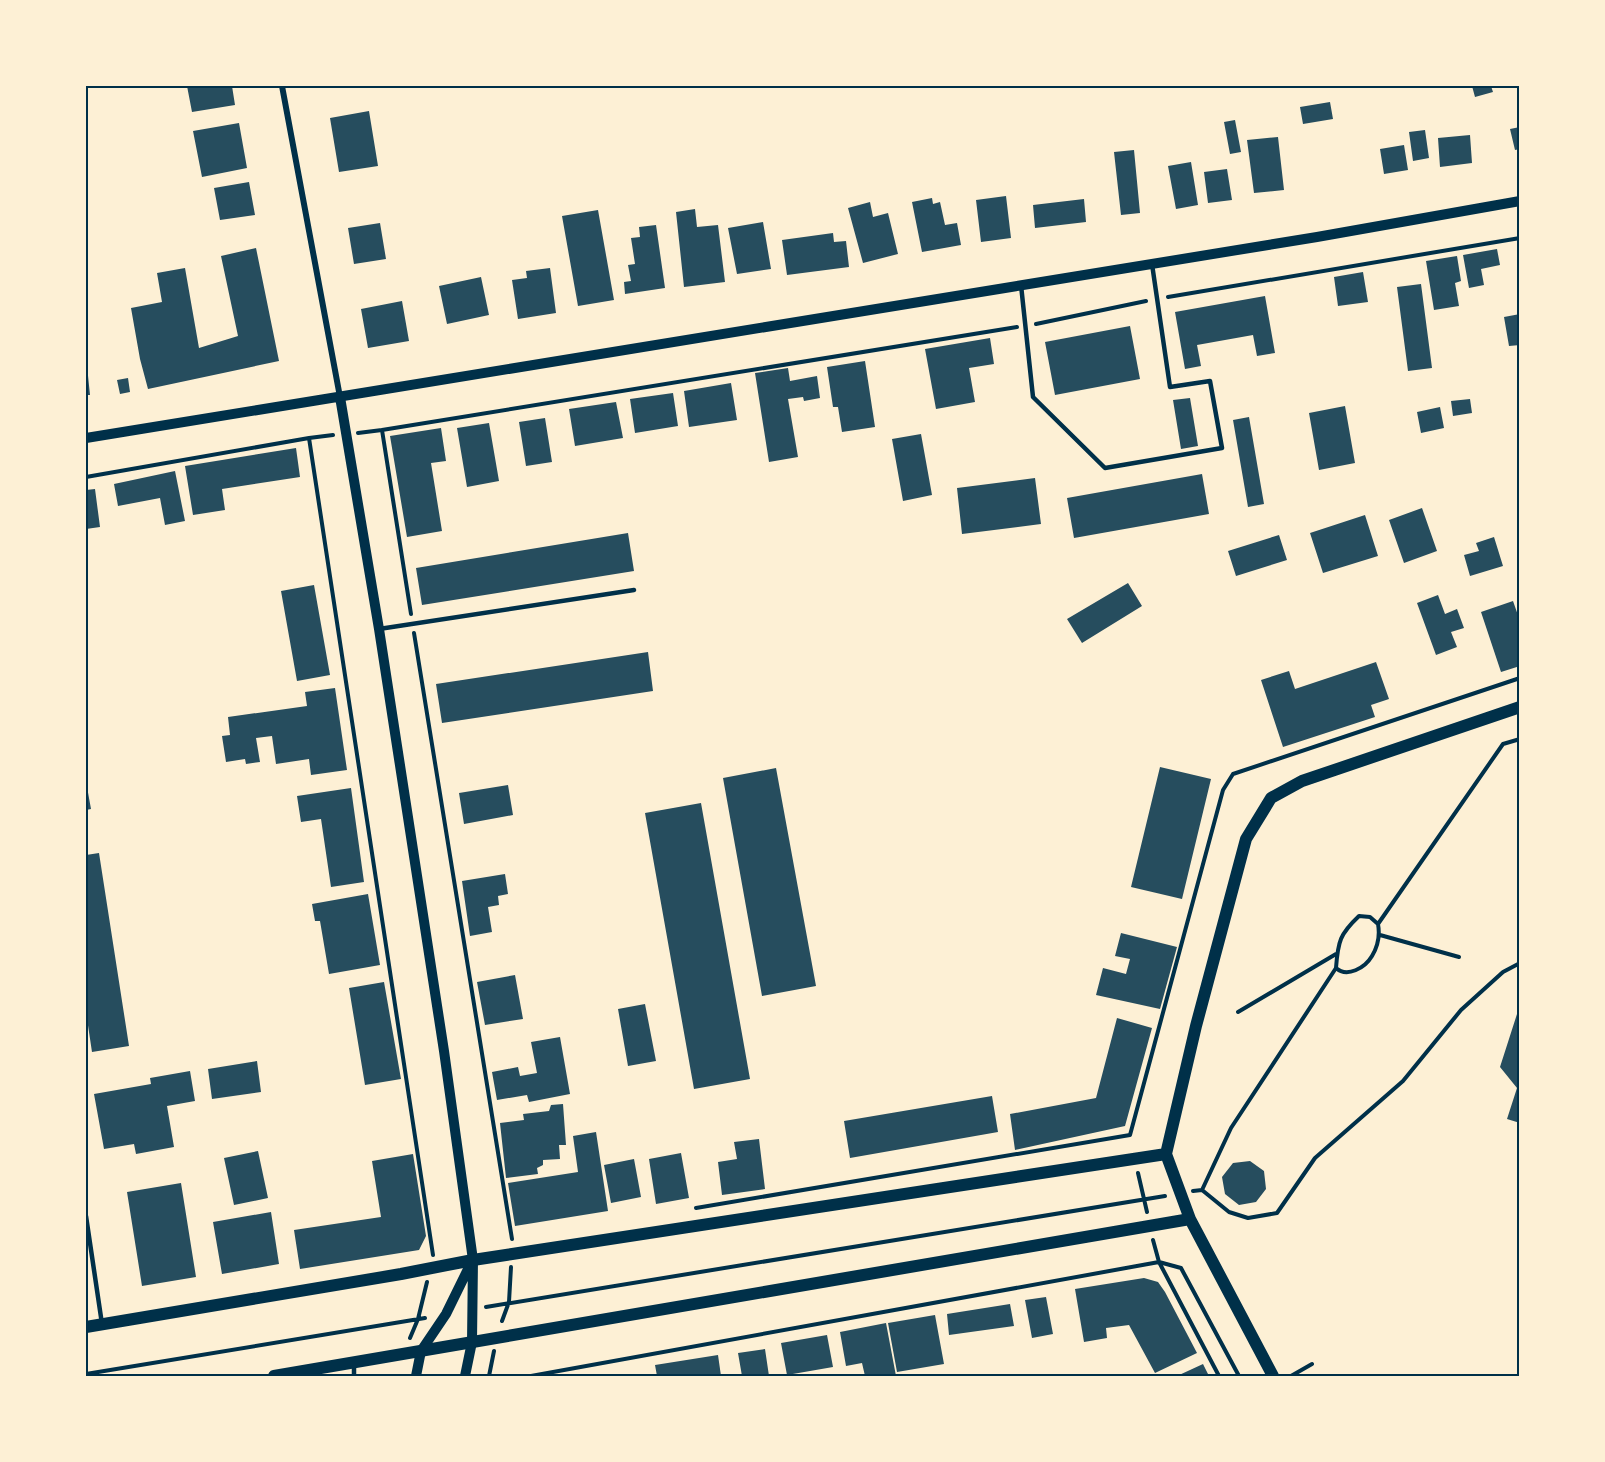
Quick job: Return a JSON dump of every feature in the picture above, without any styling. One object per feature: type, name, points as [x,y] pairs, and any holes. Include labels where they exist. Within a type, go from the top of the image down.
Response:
[{"type":"main road","points":[[1273,1377],[1190,1219],[1166,1154],[1196,1026],[1246,839],[1271,798],[1302,781],[1520,707]]},
{"type":"main road","points":[[86,1327],[473,1260],[1166,1154]]},
{"type":"main road","points":[[274,1377],[1190,1219]]},
{"type":"street","points":[[282,86],[340,397],[379,630],[444,1051],[473,1260],[472,1342],[465,1377]]},
{"type":"street","points":[[86,438],[1317,237],[1520,201]]},
{"type":"street","points":[[416,1377],[421,1351],[446,1314],[473,1260]]},
{"type":"lane","points":[[1021,285],[1033,397],[1105,468],[1222,448],[1210,381],[1170,387],[1152,264]]},
{"type":"lane","points":[[379,630],[634,590]]},
{"type":"lane","points":[[86,1216],[102,1324]]},
{"type":"lane","points":[[354,1363],[354,1377]]},
{"type":"path","points":[[489,1377],[496,1338],[509,1302],[512,1239],[381,430],[1026,326],[1158,299],[1520,238]]},
{"type":"path","points":[[86,477],[309,438],[433,1253],[418,1319],[404,1354]]},
{"type":"path","points":[[1219,1377],[1159,1262],[1130,1135],[1223,790],[1233,774],[1520,678]]},
{"type":"path","points":[[1378,924],[1503,744],[1520,739]]},
{"type":"path","points":[[1202,1190],[1231,1128],[1336,968],[1341,935],[1359,916],[1370,917],[1378,924],[1380,935],[1371,958],[1362,967],[1349,973],[1340,972],[1336,968]]},
{"type":"path","points":[[1380,935],[1459,957]]},
{"type":"path","points":[[1238,1012],[1337,954]]},
{"type":"path","points":[[473,1309],[1202,1190],[1229,1212],[1248,1218],[1277,1213],[1315,1158],[1403,1081],[1461,1010],[1503,972],[1520,963]]},
{"type":"path","points":[[687,1210],[1130,1135]]},
{"type":"path","points":[[531,1377],[1159,1262],[1181,1268],[1239,1377]]},
{"type":"path","points":[[86,1374],[446,1314]]},
{"type":"path","points":[[1291,1377],[1312,1364]]},
{"type":"building","points":[[187,86],[232,86],[235,105],[192,112]]},
{"type":"building","points":[[1472,86],[1491,86],[1493,92],[1475,97]]},
{"type":"building","points":[[1330,102],[1333,119],[1303,124],[1300,107]]},
{"type":"building","points":[[369,111],[378,166],[339,172],[330,118]]},
{"type":"building","points":[[1235,120],[1241,152],[1230,154],[1224,122]]},
{"type":"building","points":[[239,123],[247,168],[202,177],[193,131]]},
{"type":"building","points":[[1520,127],[1520,149],[1515,150],[1510,129]]},
{"type":"building","points":[[1425,130],[1429,158],[1413,161],[1409,132]]},
{"type":"building","points":[[1470,135],[1472,163],[1440,167],[1438,138]]},
{"type":"building","points":[[1278,137],[1284,190],[1254,193],[1247,140]]},
{"type":"building","points":[[1404,145],[1408,170],[1384,174],[1380,149]]},
{"type":"building","points":[[1134,150],[1140,213],[1121,215],[1114,152]]},
{"type":"building","points":[[1191,162],[1198,205],[1176,209],[1168,166]]},
{"type":"building","points":[[1227,169],[1232,200],[1208,203],[1204,172]]},
{"type":"building","points":[[249,182],[255,215],[220,220],[214,188]]},
{"type":"building","points":[[1006,196],[1011,238],[981,242],[976,200]]},
{"type":"building","points":[[932,198],[933,204],[940,202],[945,225],[957,223],[961,245],[922,252],[912,202]]},
{"type":"building","points":[[1084,199],[1086,222],[1035,228],[1033,205]]},
{"type":"building","points":[[870,202],[873,217],[888,213],[898,254],[863,263],[848,208]]},
{"type":"building","points":[[695,209],[697,227],[718,225],[725,282],[684,287],[676,212]]},
{"type":"building","points":[[598,210],[614,300],[578,306],[562,216]]},
{"type":"building","points":[[763,222],[771,269],[737,274],[728,228]]},
{"type":"building","points":[[380,223],[386,259],[354,264],[348,228]]},
{"type":"building","points":[[656,225],[665,288],[625,294],[624,282],[631,281],[628,265],[635,264],[631,238],[640,237],[639,227]]},
{"type":"building","points":[[833,233],[834,242],[846,241],[849,267],[787,275],[782,240]]},
{"type":"building","points":[[256,248],[279,361],[148,389],[131,308],[162,302],[157,273],[185,268],[199,348],[238,336],[221,256]]},
{"type":"building","points":[[1497,249],[1500,265],[1481,269],[1484,285],[1469,288],[1463,255]]},
{"type":"building","points":[[1457,256],[1461,281],[1455,283],[1459,306],[1434,310],[1426,261]]},
{"type":"building","points":[[550,268],[556,313],[518,319],[512,280],[527,278],[526,271]]},
{"type":"building","points":[[1363,272],[1368,302],[1338,306],[1334,277]]},
{"type":"building","points":[[481,277],[489,315],[447,324],[439,286]]},
{"type":"building","points":[[1421,284],[1432,368],[1408,371],[1397,287]]},
{"type":"building","points":[[1265,296],[1275,353],[1257,356],[1253,335],[1197,345],[1201,366],[1185,369],[1175,312]]},
{"type":"building","points":[[402,301],[409,341],[368,348],[361,309]]},
{"type":"building","points":[[1520,314],[1520,345],[1509,346],[1504,317]]},
{"type":"building","points":[[1130,326],[1140,379],[1055,395],[1045,342]]},
{"type":"building","points":[[990,338],[994,364],[969,368],[975,402],[936,409],[925,349]]},
{"type":"building","points":[[865,361],[875,427],[842,432],[838,407],[833,407],[827,367]]},
{"type":"building","points":[[87,366],[90,395],[86,395]]},
{"type":"building","points":[[788,368],[790,381],[817,376],[820,398],[804,401],[803,397],[788,399],[798,457],[769,462],[755,373]]},
{"type":"building","points":[[128,378],[130,392],[120,394],[117,380]]},
{"type":"building","points":[[731,383],[737,420],[689,427],[684,391]]},
{"type":"building","points":[[673,393],[678,426],[635,433],[630,399]]},
{"type":"building","points":[[1190,398],[1198,446],[1181,449],[1173,400]]},
{"type":"building","points":[[1470,399],[1472,413],[1453,416],[1451,401]]},
{"type":"building","points":[[616,402],[623,438],[575,446],[569,409]]},
{"type":"building","points":[[1345,406],[1355,463],[1319,470],[1309,413]]},
{"type":"building","points":[[1440,407],[1444,428],[1421,433],[1417,412]]},
{"type":"building","points":[[1249,417],[1264,504],[1248,507],[1233,420]]},
{"type":"building","points":[[545,418],[552,462],[526,466],[519,422]]},
{"type":"building","points":[[489,423],[499,481],[467,487],[457,428]]},
{"type":"building","points":[[441,428],[446,461],[431,463],[442,531],[407,537],[390,436]]},
{"type":"building","points":[[921,434],[932,495],[903,501],[892,439]]},
{"type":"building","points":[[296,448],[300,477],[222,489],[225,510],[193,515],[185,466]]},
{"type":"building","points":[[175,471],[185,521],[165,525],[160,498],[118,506],[114,484]]},
{"type":"building","points":[[1202,474],[1209,514],[1074,538],[1067,498]]},
{"type":"building","points":[[1035,478],[1041,524],[962,534],[957,488]]},
{"type":"building","points":[[95,489],[100,527],[86,529],[86,490]]},
{"type":"building","points":[[1422,508],[1437,551],[1404,563],[1389,520]]},
{"type":"building","points":[[1365,515],[1378,556],[1323,573],[1310,533]]},
{"type":"building","points":[[628,533],[634,571],[422,605],[416,568]]},
{"type":"building","points":[[1279,535],[1287,560],[1236,576],[1228,551]]},
{"type":"building","points":[[1494,537],[1503,566],[1470,576],[1464,555],[1479,551],[1476,543]]},
{"type":"building","points":[[1128,583],[1142,606],[1082,643],[1067,619]]},
{"type":"building","points":[[314,585],[330,675],[297,681],[281,591]]},
{"type":"building","points":[[1438,595],[1445,614],[1457,609],[1464,628],[1451,632],[1457,647],[1436,655],[1417,603]]},
{"type":"building","points":[[1513,601],[1520,621],[1520,666],[1501,672],[1481,612]]},
{"type":"building","points":[[648,652],[653,691],[442,723],[436,684]]},
{"type":"building","points":[[1376,662],[1389,699],[1371,705],[1375,717],[1283,747],[1261,680],[1289,671],[1295,689]]},
{"type":"building","points":[[335,688],[347,770],[311,775],[309,759],[276,764],[272,736],[256,738],[260,762],[246,764],[245,759],[226,762],[222,736],[230,735],[228,717],[307,706],[305,692]]},
{"type":"building","points":[[1160,767],[1211,779],[1182,899],[1131,887]]},
{"type":"building","points":[[776,768],[816,986],[762,996],[723,778]]},
{"type":"building","points":[[508,785],[513,815],[464,824],[459,793]]},
{"type":"building","points":[[86,787],[91,809],[86,810]]},
{"type":"building","points":[[351,788],[364,882],[331,887],[321,819],[301,822],[297,796]]},
{"type":"building","points":[[701,803],[750,1079],[694,1089],[645,813]]},
{"type":"building","points":[[99,853],[129,1046],[92,1052],[86,1012],[86,855]]},
{"type":"building","points":[[505,874],[508,894],[498,896],[499,905],[488,907],[492,932],[470,936],[462,881]]},
{"type":"building","points":[[368,894],[380,965],[329,974],[320,921],[315,921],[312,904]]},
{"type":"building","points":[[1121,933],[1177,947],[1160,1009],[1096,995],[1103,968],[1126,974],[1130,959],[1115,956]]},
{"type":"building","points":[[515,975],[523,1019],[485,1025],[477,982]]},
{"type":"building","points":[[384,982],[401,1079],[365,1085],[349,988]]},
{"type":"building","points":[[645,1004],[656,1061],[628,1066],[618,1009]]},
{"type":"building","points":[[1520,1013],[1520,1123],[1507,1119],[1517,1088],[1500,1067],[1517,1014]]},
{"type":"building","points":[[1117,1018],[1152,1028],[1125,1126],[1015,1150],[1010,1114],[1096,1098]]},
{"type":"building","points":[[560,1037],[570,1094],[529,1102],[527,1095],[497,1100],[492,1072],[518,1067],[520,1076],[537,1073],[531,1042]]},
{"type":"building","points":[[257,1061],[261,1092],[212,1099],[208,1069]]},
{"type":"building","points":[[190,1071],[195,1101],[167,1106],[174,1147],[136,1154],[134,1144],[104,1149],[94,1094],[151,1084],[150,1078]]},
{"type":"building","points":[[992,1096],[998,1132],[850,1158],[844,1121]]},
{"type":"building","points":[[563,1104],[566,1145],[559,1145],[560,1159],[543,1160],[543,1165],[537,1168],[538,1174],[506,1178],[500,1123],[524,1120],[523,1114],[549,1111],[551,1105]]},
{"type":"building","points":[[596,1132],[608,1211],[515,1226],[508,1183],[578,1172],[573,1136]]},
{"type":"building","points":[[759,1139],[765,1189],[722,1195],[718,1162],[737,1159],[734,1142]]},
{"type":"building","points":[[258,1151],[268,1198],[234,1205],[224,1158]]},
{"type":"building","points":[[681,1153],[689,1198],[656,1204],[649,1159]]},
{"type":"building","points":[[413,1154],[426,1236],[419,1250],[300,1269],[294,1230],[381,1217],[372,1161]]},
{"type":"building","points":[[634,1159],[641,1197],[611,1203],[604,1165]]},
{"type":"building","points":[[1250,1161],[1264,1171],[1266,1189],[1256,1202],[1239,1205],[1225,1194],[1222,1177],[1233,1163]]},
{"type":"building","points":[[181,1183],[196,1277],[142,1286],[127,1192]]},
{"type":"building","points":[[271,1212],[279,1264],[222,1274],[213,1222]]},
{"type":"building","points":[[1144,1278],[1158,1282],[1197,1353],[1155,1373],[1129,1325],[1106,1328],[1107,1338],[1084,1342],[1075,1289]]},
{"type":"building","points":[[1046,1297],[1053,1334],[1032,1338],[1025,1300]]},
{"type":"building","points":[[1010,1304],[1014,1326],[949,1335],[947,1314]]},
{"type":"building","points":[[935,1315],[944,1364],[897,1372],[888,1323]]},
{"type":"building","points":[[886,1323],[896,1376],[865,1376],[862,1363],[846,1366],[840,1332]]},
{"type":"building","points":[[827,1335],[833,1367],[787,1375],[781,1343]]},
{"type":"building","points":[[765,1349],[769,1376],[742,1376],[738,1353]]},
{"type":"building","points":[[718,1355],[721,1376],[657,1376],[655,1365]]},
{"type":"building","points":[[1203,1364],[1209,1376],[1177,1376]]}]
